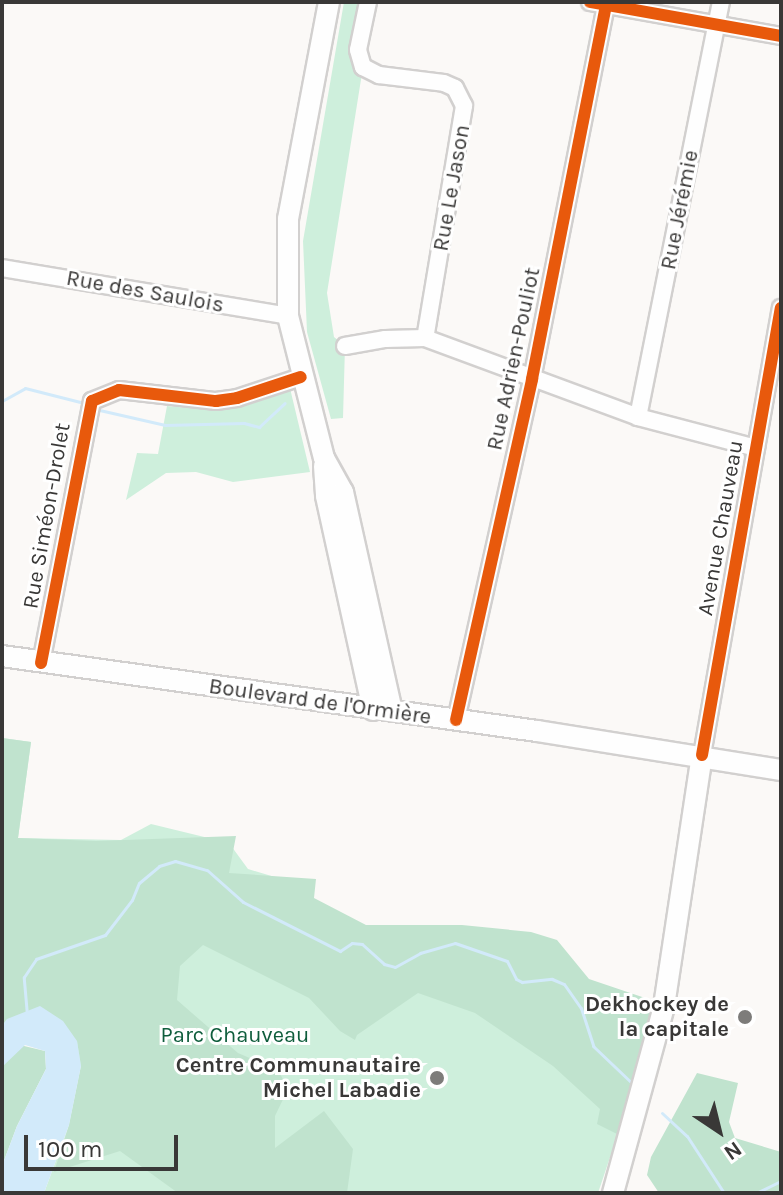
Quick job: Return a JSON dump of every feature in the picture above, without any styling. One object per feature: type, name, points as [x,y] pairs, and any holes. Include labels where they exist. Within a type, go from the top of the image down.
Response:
[{"type":"main road","points":[[329,2],[288,219],[288,316],[324,458],[343,492],[382,711]]},
{"type":"main road","name":"Boulevard de l'Ormière","points":[[2,656],[702,755],[781,770]]},
{"type":"main road","name":"Avenue Chauveau","points":[[613,1193],[664,1006],[702,755]]},
{"type":"street","name":"Rue Le Jason","points":[[368,2],[358,50],[363,67],[379,75],[444,83],[455,88],[464,106],[425,338]]},
{"type":"street","name":"Rue Jérémie","points":[[638,417],[721,2]]},
{"type":"street","points":[[598,3],[781,36]]},
{"type":"street","name":"Rue Adrien-Pouliot","points":[[456,720],[532,379],[598,3]]},
{"type":"street","name":"Rue des Saulois","points":[[2,268],[288,316]]},
{"type":"street","name":"Avenue Chauveau","points":[[702,755],[781,308]]},
{"type":"street","points":[[345,346],[385,339],[425,338],[638,417],[756,448]]},
{"type":"street","name":"Rue Siméon-Drolet","points":[[41,663],[89,407],[119,390],[216,401],[237,398],[301,377]]},
{"type":"green space","points":[[344,2],[368,2],[363,67],[327,293],[334,337],[345,346],[343,418],[331,419],[307,332],[303,241]]},
{"type":"green space","points":[[289,384],[310,472],[233,482],[196,472],[166,473],[126,500],[137,453],[158,454],[167,406],[200,409],[221,406]]},
{"type":"green space","name":"Parc Chauveau","points":[[2,738],[31,742],[18,838],[121,840],[151,824],[229,843],[248,869],[288,881],[307,897],[420,953],[628,1104],[598,1193],[44,1193],[69,1125],[81,1066],[2,1026]]},
{"type":"green space","name":"Parc Chauveau","points":[[2,738],[31,742],[18,838],[96,841],[236,836],[229,873],[316,879],[314,898],[366,925],[462,925],[531,932],[557,940],[589,979],[654,1001],[628,1104],[617,1134],[597,1124],[600,1109],[553,1066],[475,1013],[418,993],[357,1035],[355,1040],[340,1031],[309,998],[203,945],[180,966],[177,1000],[238,1053],[278,1070],[288,1089],[275,1116],[275,1148],[324,1111],[353,1149],[347,1193],[178,1193],[120,1151],[54,1172],[69,1125],[81,1066],[77,1041],[7,1019],[2,1026]]},
{"type":"green space","points":[[20,1045],[45,1051],[46,1069],[17,1126],[2,1166],[2,1067]]},
{"type":"green space","points":[[697,1073],[738,1083],[729,1122],[735,1138],[781,1152],[781,1193],[659,1193],[647,1175],[651,1157]]},
{"type":"water","points":[[40,1006],[63,1021],[77,1041],[81,1066],[69,1125],[44,1193],[2,1193],[2,1166],[17,1126],[46,1069],[45,1051],[25,1045],[2,1067],[2,1026],[7,1019]]},
{"type":"waterway","points":[[2,401],[25,388],[84,403]]},
{"type":"waterway","points":[[95,409],[165,425],[244,423],[259,427],[285,403]]},
{"type":"waterway","points":[[27,1015],[24,977],[36,959],[105,935],[132,900],[139,883],[159,866],[175,861],[207,870],[243,902],[340,951],[352,943],[362,944],[384,964],[395,967],[420,953],[455,943],[507,961],[516,979],[522,982],[552,979],[564,984],[581,1008],[593,1046],[635,1086]]},
{"type":"waterway","points":[[662,1113],[687,1136],[724,1193]]},
{"type":"waterway","points":[[756,1193],[781,1181]]},
{"type":"cycle path","points":[[590,2],[781,36]]},
{"type":"cycle path","points":[[456,720],[532,379],[606,5]]},
{"type":"cycle path","points":[[702,755],[781,308]]},
{"type":"cycle path","points":[[41,663],[92,401],[119,390],[216,401],[237,398],[301,377]]},
{"type":"place","name":"Dekhockey de la capitale","points":[[745,1017]]},
{"type":"place","name":"Centre Communautaire Michel Labadie","points":[[437,1078]]}]
